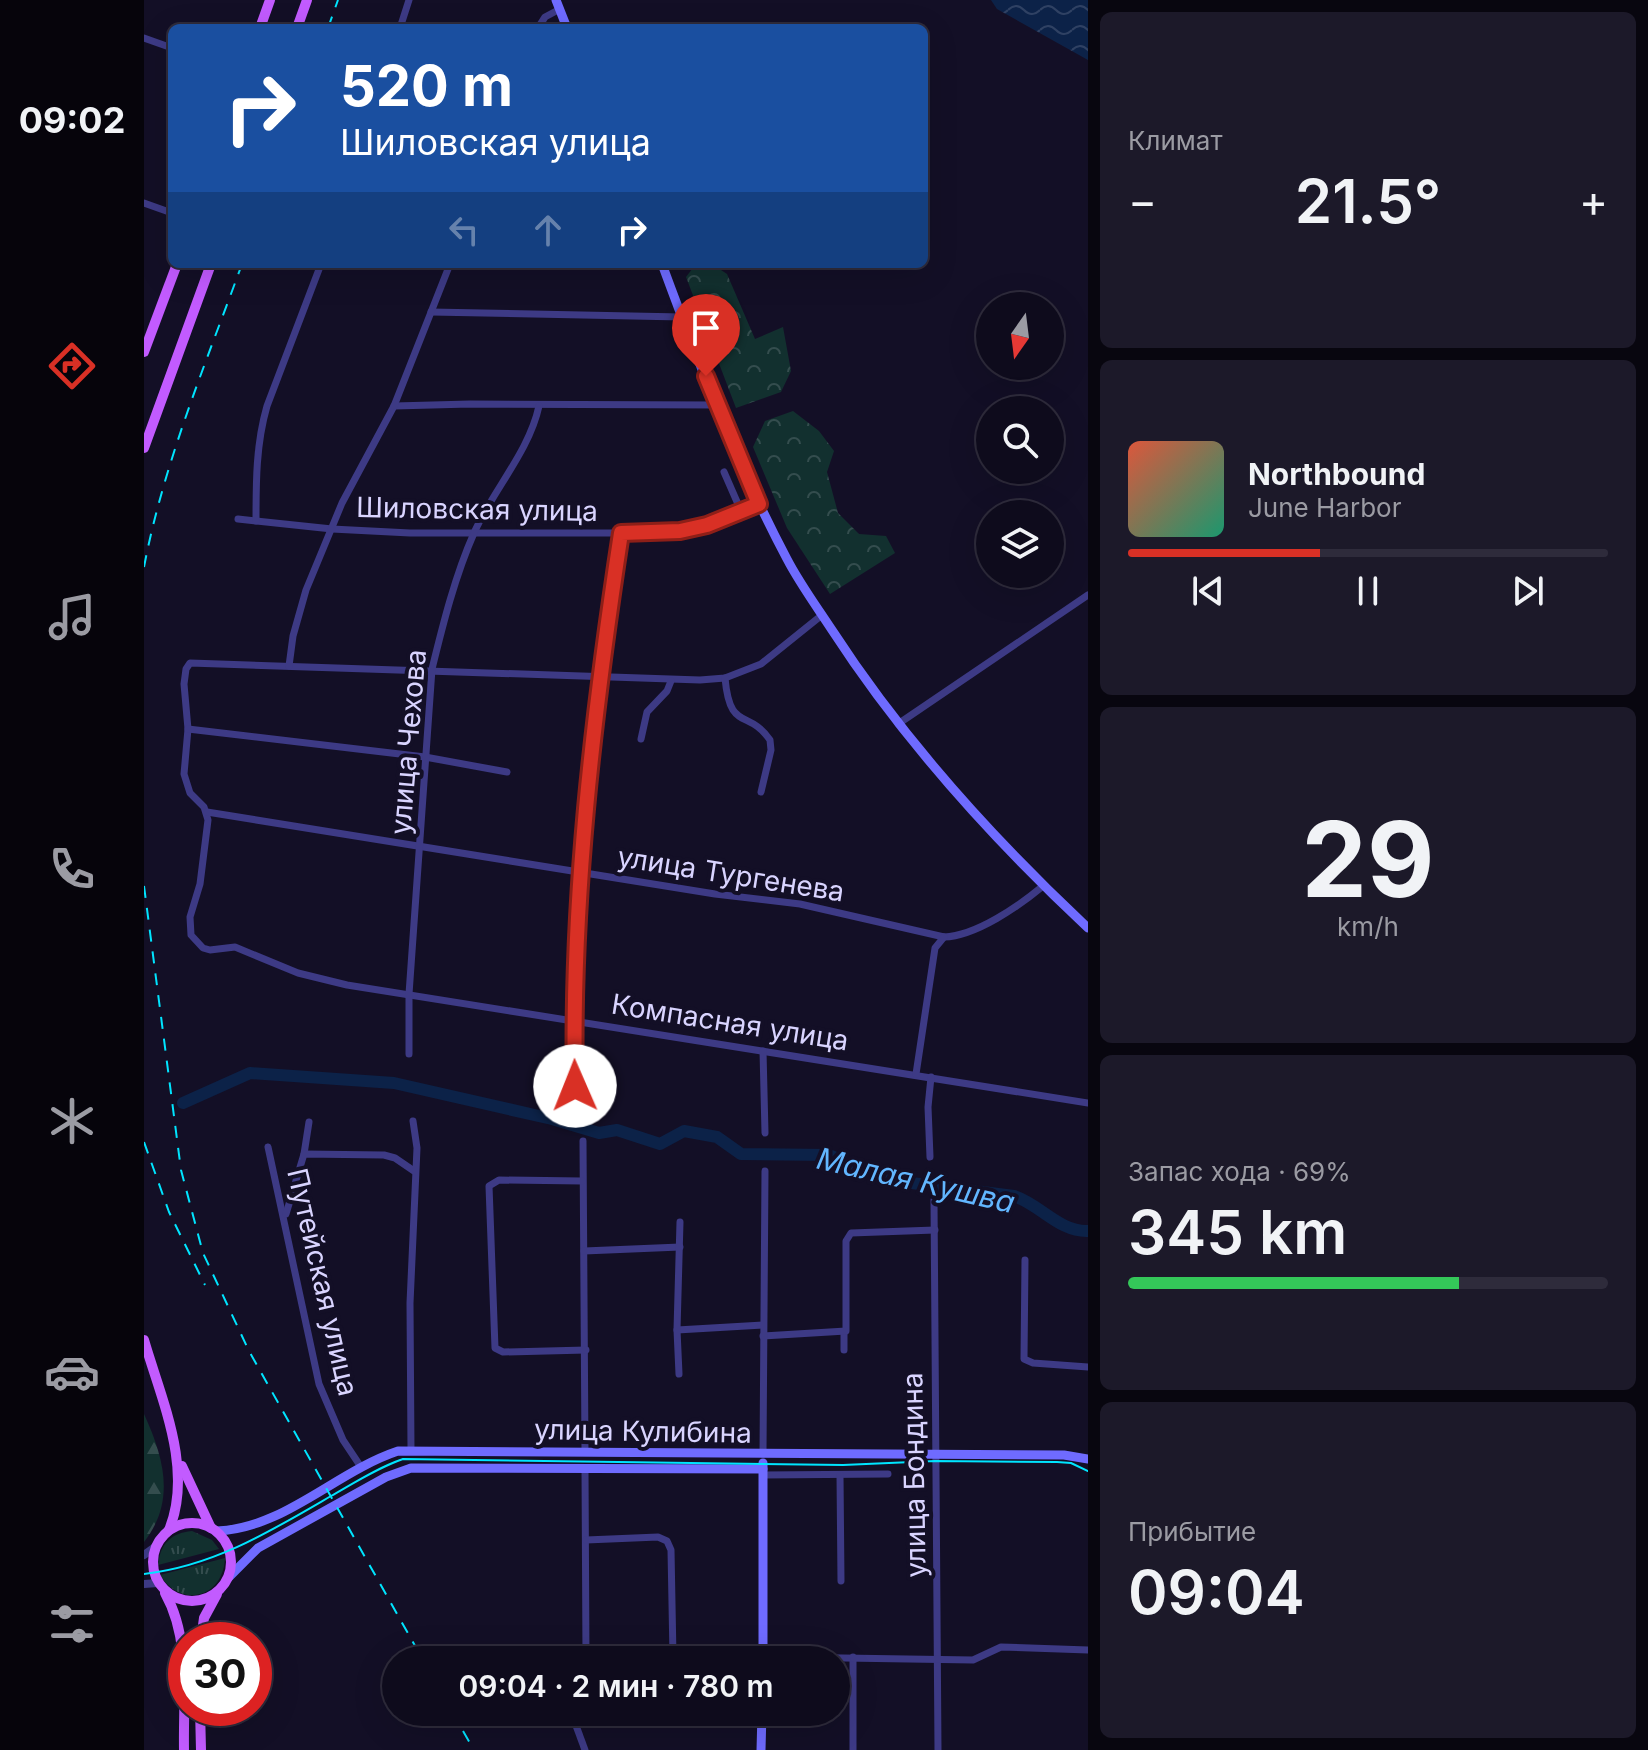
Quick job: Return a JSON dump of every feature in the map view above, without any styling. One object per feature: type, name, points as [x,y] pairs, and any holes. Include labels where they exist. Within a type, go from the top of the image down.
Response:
[{"type":"main road","points":[[261,24],[270,0]]},
{"type":"main road","points":[[298,24],[307,0]]},
{"type":"main road","points":[[558,4],[566,24]]},
{"type":"main road","points":[[144,352],[176,268]]},
{"type":"main road","points":[[144,448],[210,268]]},
{"type":"main road","points":[[664,268],[759,504],[789,562],[822,615],[898,724],[996,837],[1088,928]]},
{"type":"main road","points":[[144,1340],[179,1466],[180,1490],[169,1530],[155,1547],[152,1563],[176,1615],[181,1635],[184,1750]]},
{"type":"main road","points":[[174,1446],[193,1493],[230,1551],[228,1578],[203,1622]]},
{"type":"main road","name":"улица Кулибина","points":[[214,1530],[256,1525],[361,1467],[390,1453],[411,1450],[1064,1455],[1088,1459]]},
{"type":"main road","points":[[763,1454],[763,1646]]},
{"type":"main road","name":"улица Кулибина","points":[[228,1578],[258,1548],[395,1472],[411,1468],[763,1472]]},
{"type":"main road","points":[[169,1530],[189,1523],[214,1530]]},
{"type":"main road","points":[[160,1585],[179,1599],[192,1601],[209,1597],[221,1588]]},
{"type":"main road","points":[[200,1726],[201,1750]]},
{"type":"main road","points":[[761,1750],[762,1726]]},
{"type":"street","points":[[401,24],[409,0]]},
{"type":"street","points":[[541,24],[558,4]]},
{"type":"street","points":[[144,38],[168,47]]},
{"type":"street","points":[[144,203],[168,212]]},
{"type":"street","points":[[256,521],[260,429],[320,268]]},
{"type":"street","points":[[289,666],[299,612],[342,503],[394,406],[448,268]]},
{"type":"street","points":[[431,312],[682,317]]},
{"type":"street","points":[[394,406],[718,405]]},
{"type":"street","name":"улица Чехова","points":[[409,1054],[409,994],[432,669],[444,619],[474,533],[532,431],[539,406]]},
{"type":"street","points":[[724,472],[741,511]]},
{"type":"street","name":"Шиловская улица","points":[[238,519],[410,533],[621,533],[680,531],[707,525],[759,504]]},
{"type":"street","points":[[583,1108],[575,1086],[581,871],[600,676],[621,533]]},
{"type":"street","points":[[898,724],[1088,595]]},
{"type":"street","points":[[207,812],[186,784],[185,744],[188,729],[184,684],[186,669],[194,662],[432,669],[671,681],[725,678],[761,664],[822,615]]},
{"type":"street","points":[[725,678],[727,702],[736,716],[758,727],[770,740],[771,750],[761,792]]},
{"type":"street","points":[[641,739],[647,712],[667,691],[671,681]]},
{"type":"street","points":[[188,729],[425,757],[507,772]]},
{"type":"street","name":"улица Тургенева","points":[[207,812],[715,894],[800,904],[944,937]]},
{"type":"street","name":"Компасная улица","points":[[207,812],[204,864],[189,926],[191,935],[203,948],[243,949],[298,973],[409,994],[1088,1103]]},
{"type":"street","points":[[916,1074],[935,948],[944,937],[958,936],[1018,907],[1043,886]]},
{"type":"street","points":[[763,1051],[765,1133]]},
{"type":"street","points":[[930,1157],[928,1107],[931,1077]]},
{"type":"street","points":[[411,1450],[410,1303],[417,1148],[413,1121]]},
{"type":"street","name":"Путейская улица","points":[[285,1216],[304,1154],[309,1122]]},
{"type":"street","points":[[583,1141],[585,1452]]},
{"type":"street","name":"Путейская улица","points":[[268,1147],[319,1384],[343,1440],[361,1467]]},
{"type":"street","points":[[304,1154],[384,1155],[395,1158],[414,1171]]},
{"type":"street","points":[[763,1454],[765,1171]]},
{"type":"street","points":[[582,1181],[499,1180],[489,1186],[495,1348],[503,1352],[586,1350]]},
{"type":"street","name":"улица Бондина","points":[[934,1200],[938,1750]]},
{"type":"street","points":[[679,1374],[680,1222]]},
{"type":"street","points":[[844,1350],[844,1333],[848,1326],[848,1237],[856,1232],[935,1230]]},
{"type":"street","points":[[584,1251],[680,1247]]},
{"type":"street","points":[[1025,1260],[1024,1359],[1030,1363],[1088,1367]]},
{"type":"street","points":[[677,1330],[763,1325]]},
{"type":"street","points":[[763,1336],[844,1333]]},
{"type":"street","points":[[584,1646],[585,1469]]},
{"type":"street","points":[[763,1472],[888,1474]]},
{"type":"street","points":[[840,1475],[841,1581]]},
{"type":"street","points":[[586,1540],[658,1537],[667,1541],[671,1550],[673,1646]]},
{"type":"street","points":[[144,1555],[155,1547]]},
{"type":"street","points":[[144,1584],[160,1585]]},
{"type":"street","points":[[850,1657],[976,1660],[1001,1647],[1088,1650]]},
{"type":"street","points":[[853,1657],[853,1750]]},
{"type":"street","points":[[576,1726],[585,1750]]},
{"type":"green space","points":[[693,268],[718,268],[727,274],[755,339],[783,327],[791,371],[781,392],[736,408],[686,277]]},
{"type":"green space","points":[[793,411],[819,431],[834,451],[827,472],[838,513],[859,534],[886,536],[895,553],[830,594],[787,528],[753,447],[765,421]]},
{"type":"green space","points":[[144,1414],[157,1447],[164,1479],[160,1511],[144,1542]]},
{"type":"green space","points":[[192,1531],[212,1540],[219,1549],[158,1565],[161,1551],[168,1541],[178,1534]]},
{"type":"green space","points":[[225,1558],[217,1582],[200,1594],[179,1592],[160,1575]]},
{"type":"water","points":[[991,0],[1088,0],[1088,60],[997,9]]},
{"type":"waterway","name":"Малая Кушва","points":[[183,1103],[250,1073],[394,1083],[552,1119],[599,1133],[617,1130],[660,1144],[684,1131],[717,1137],[741,1154],[829,1155],[888,1180],[1014,1196],[1059,1223],[1088,1231]]},
{"type":"tram line","points":[[144,1574],[194,1563],[241,1545],[403,1459],[843,1465],[935,1461],[1057,1462],[1071,1463],[1088,1471]]},
{"type":"railway","points":[[329,24],[338,0]]},
{"type":"railway","points":[[144,567],[174,451],[240,268]]},
{"type":"railway","points":[[144,886],[181,1170],[203,1253],[249,1351],[415,1646]]},
{"type":"railway","points":[[144,1142],[169,1212],[205,1285]]},
{"type":"railway","points":[[460,1726],[474,1750]]},
{"type":"route","points":[[575,1086],[581,871],[600,676],[621,533],[680,531],[707,525],[759,504],[706,376]]}]
